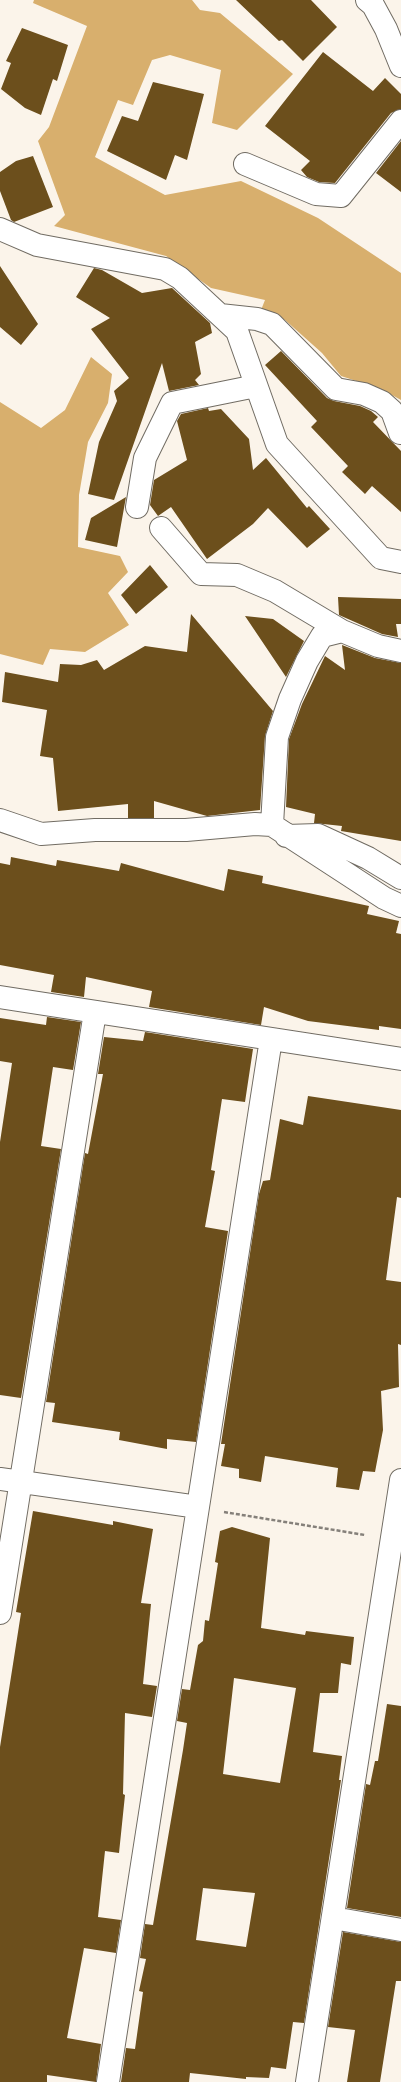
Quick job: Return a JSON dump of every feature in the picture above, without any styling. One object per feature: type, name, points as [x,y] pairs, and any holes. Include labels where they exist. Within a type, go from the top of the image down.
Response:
[{"type":"street","points":[[367,0],[373,5],[386,30],[401,66]]},
{"type":"street","points":[[244,164],[316,194],[341,196],[401,121]]},
{"type":"street","points":[[0,230],[37,245],[165,269],[180,278],[237,331],[276,444],[381,558],[401,562]]},
{"type":"street","points":[[220,315],[257,319],[272,324],[336,389],[364,394],[382,402],[392,411],[400,432]]},
{"type":"street","points":[[137,507],[145,458],[172,403],[256,386]]},
{"type":"street","points":[[161,528],[201,574],[237,575],[275,591],[342,631],[378,646],[401,651]]},
{"type":"street","points":[[279,830],[276,737],[290,699],[307,661],[322,636],[342,631]]},
{"type":"street","points":[[0,820],[41,834],[95,830],[186,830],[255,824],[279,830],[318,835],[368,858],[401,878]]},
{"type":"street","points":[[279,830],[384,898],[401,906]]},
{"type":"street","points":[[0,997],[401,1059]]},
{"type":"street","points":[[0,1613],[10,1481],[95,1012]]},
{"type":"street","points":[[108,2082],[271,1039]]},
{"type":"street","points":[[307,2082],[396,1540],[401,1480]]},
{"type":"street","points":[[10,1481],[198,1507]]},
{"type":"street","points":[[333,1918],[401,1930]]},
{"type":"path","points":[[198,1507],[396,1540]]},
{"type":"shaded area","points":[[34,0],[192,0],[200,10],[220,13],[293,74],[237,130],[212,123],[221,70],[170,55],[152,60],[133,105],[118,100],[95,157],[165,195],[241,181],[318,218],[401,273],[401,400],[381,389],[341,376],[322,353],[285,320],[261,310],[265,300],[211,288],[166,256],[54,226],[65,215],[38,141],[49,127],[87,26],[33,3]]},
{"type":"shaded area","points":[[91,357],[112,374],[108,403],[88,442],[79,495],[78,547],[120,556],[128,572],[108,593],[129,625],[85,652],[50,649],[43,665],[0,654],[0,402],[41,428],[65,410]]},
{"type":"building","points":[[236,0],[311,0],[337,27],[303,61],[282,40],[279,41]]},
{"type":"building","points":[[22,28],[68,45],[57,81],[53,79],[41,115],[25,108],[1,89],[11,63],[6,61]]},
{"type":"building","points":[[323,52],[373,91],[385,78],[401,94],[401,109],[391,113],[335,183],[319,182],[307,177],[301,170],[310,161],[265,126]]},
{"type":"building","points":[[153,82],[204,94],[187,160],[175,155],[166,180],[107,151],[122,116],[138,121]]},
{"type":"building","points":[[401,141],[401,192],[376,173]]},
{"type":"building","points":[[33,156],[53,207],[14,222],[11,220],[0,191],[0,172],[16,161]]},
{"type":"building","points":[[0,266],[38,324],[21,345],[0,327]]},
{"type":"building","points":[[94,268],[102,270],[142,293],[172,288],[210,323],[212,333],[195,342],[201,374],[195,380],[199,385],[169,391],[162,363],[114,500],[88,494],[99,442],[117,401],[114,391],[129,378],[91,329],[110,318],[76,297]]},
{"type":"building","points":[[281,351],[327,398],[334,401],[360,406],[371,411],[378,417],[373,422],[401,451],[401,512],[372,486],[365,494],[342,472],[348,466],[311,427],[317,421],[265,365]]},
{"type":"building","points":[[208,408],[209,411],[221,409],[249,439],[253,470],[266,458],[307,508],[309,506],[330,529],[307,548],[268,508],[253,524],[207,559],[171,507],[158,516],[150,505],[154,480],[187,460],[177,421],[181,414]]},
{"type":"building","points":[[126,497],[117,547],[85,540],[91,518]]},
{"type":"building","points":[[150,565],[168,587],[136,614],[121,595]]},
{"type":"building","points":[[338,597],[401,599],[401,624],[396,624],[398,637],[382,634],[339,615]]},
{"type":"building","points":[[191,614],[273,711],[265,736],[260,810],[207,816],[154,801],[154,818],[128,818],[128,804],[58,811],[53,758],[40,756],[47,710],[2,702],[5,672],[58,682],[60,664],[81,665],[97,660],[104,670],[145,646],[187,652]]},
{"type":"building","points":[[245,616],[273,619],[304,641],[286,677]]},
{"type":"building","points":[[342,645],[375,658],[401,663],[401,841],[341,831],[342,826],[314,823],[315,814],[286,807],[289,739],[302,704],[325,656],[345,670]]},
{"type":"building","points":[[11,857],[56,866],[57,860],[119,871],[121,863],[224,891],[228,869],[263,876],[262,883],[369,906],[367,914],[399,921],[396,933],[401,934],[401,1029],[379,1026],[379,1030],[308,1021],[264,1007],[261,1025],[149,1007],[152,991],[86,977],[84,997],[51,992],[54,975],[0,965],[0,863],[10,865]]},
{"type":"building","points":[[47,1017],[81,1022],[73,1070],[53,1067],[41,1146],[61,1149],[21,1398],[0,1395],[0,1142],[12,1063],[0,1061],[0,1018],[46,1025]]},
{"type":"building","points":[[145,1032],[253,1049],[245,1102],[222,1099],[211,1170],[215,1171],[205,1227],[228,1231],[196,1442],[167,1439],[167,1449],[119,1440],[120,1432],[52,1422],[55,1403],[46,1402],[85,1153],[88,1154],[103,1074],[98,1074],[104,1037],[143,1041]]},
{"type":"building","points":[[308,1096],[401,1110],[401,1198],[397,1197],[386,1280],[401,1282],[401,1345],[398,1344],[399,1387],[381,1391],[383,1430],[375,1472],[363,1471],[359,1490],[336,1487],[338,1468],[265,1456],[261,1482],[239,1478],[239,1469],[221,1466],[225,1444],[221,1444],[259,1194],[263,1181],[270,1180],[280,1119],[303,1125]]},
{"type":"building","points":[[33,1511],[113,1525],[113,1521],[153,1529],[141,1603],[151,1604],[143,1684],[157,1686],[152,1717],[125,1713],[123,1794],[125,1795],[119,1853],[105,1851],[98,1917],[121,1920],[116,1953],[84,1948],[67,2038],[101,2044],[96,2082],[47,2075],[47,2082],[0,2082],[0,1747],[21,1613],[16,1612]]},
{"type":"building","points":[[232,1527],[270,1538],[261,1628],[305,1635],[306,1631],[354,1637],[351,1665],[341,1663],[338,1693],[320,1693],[313,1752],[342,1756],[339,1780],[341,1780],[304,2023],[293,2022],[286,2069],[271,2067],[269,2078],[246,2077],[246,2079],[190,2073],[189,2082],[121,2082],[126,2048],[135,2049],[143,1992],[139,1991],[146,1959],[140,1958],[145,1924],[153,1925],[183,1750],[187,1723],[177,1721],[182,1689],[190,1690],[198,1645],[203,1641],[205,1620],[209,1621],[218,1563],[215,1562],[220,1531]],"holes":[[[234,1678],[296,1688],[280,1783],[223,1774]],[[203,1888],[255,1893],[246,1947],[196,1940]]]},
{"type":"building","points":[[387,1704],[401,1706],[401,1917],[347,1908],[366,1784],[370,1785],[375,1761],[378,1761]]},
{"type":"building","points":[[343,1932],[401,1942],[401,1981],[396,1981],[380,2082],[347,2082],[355,2030],[328,2027]]}]
